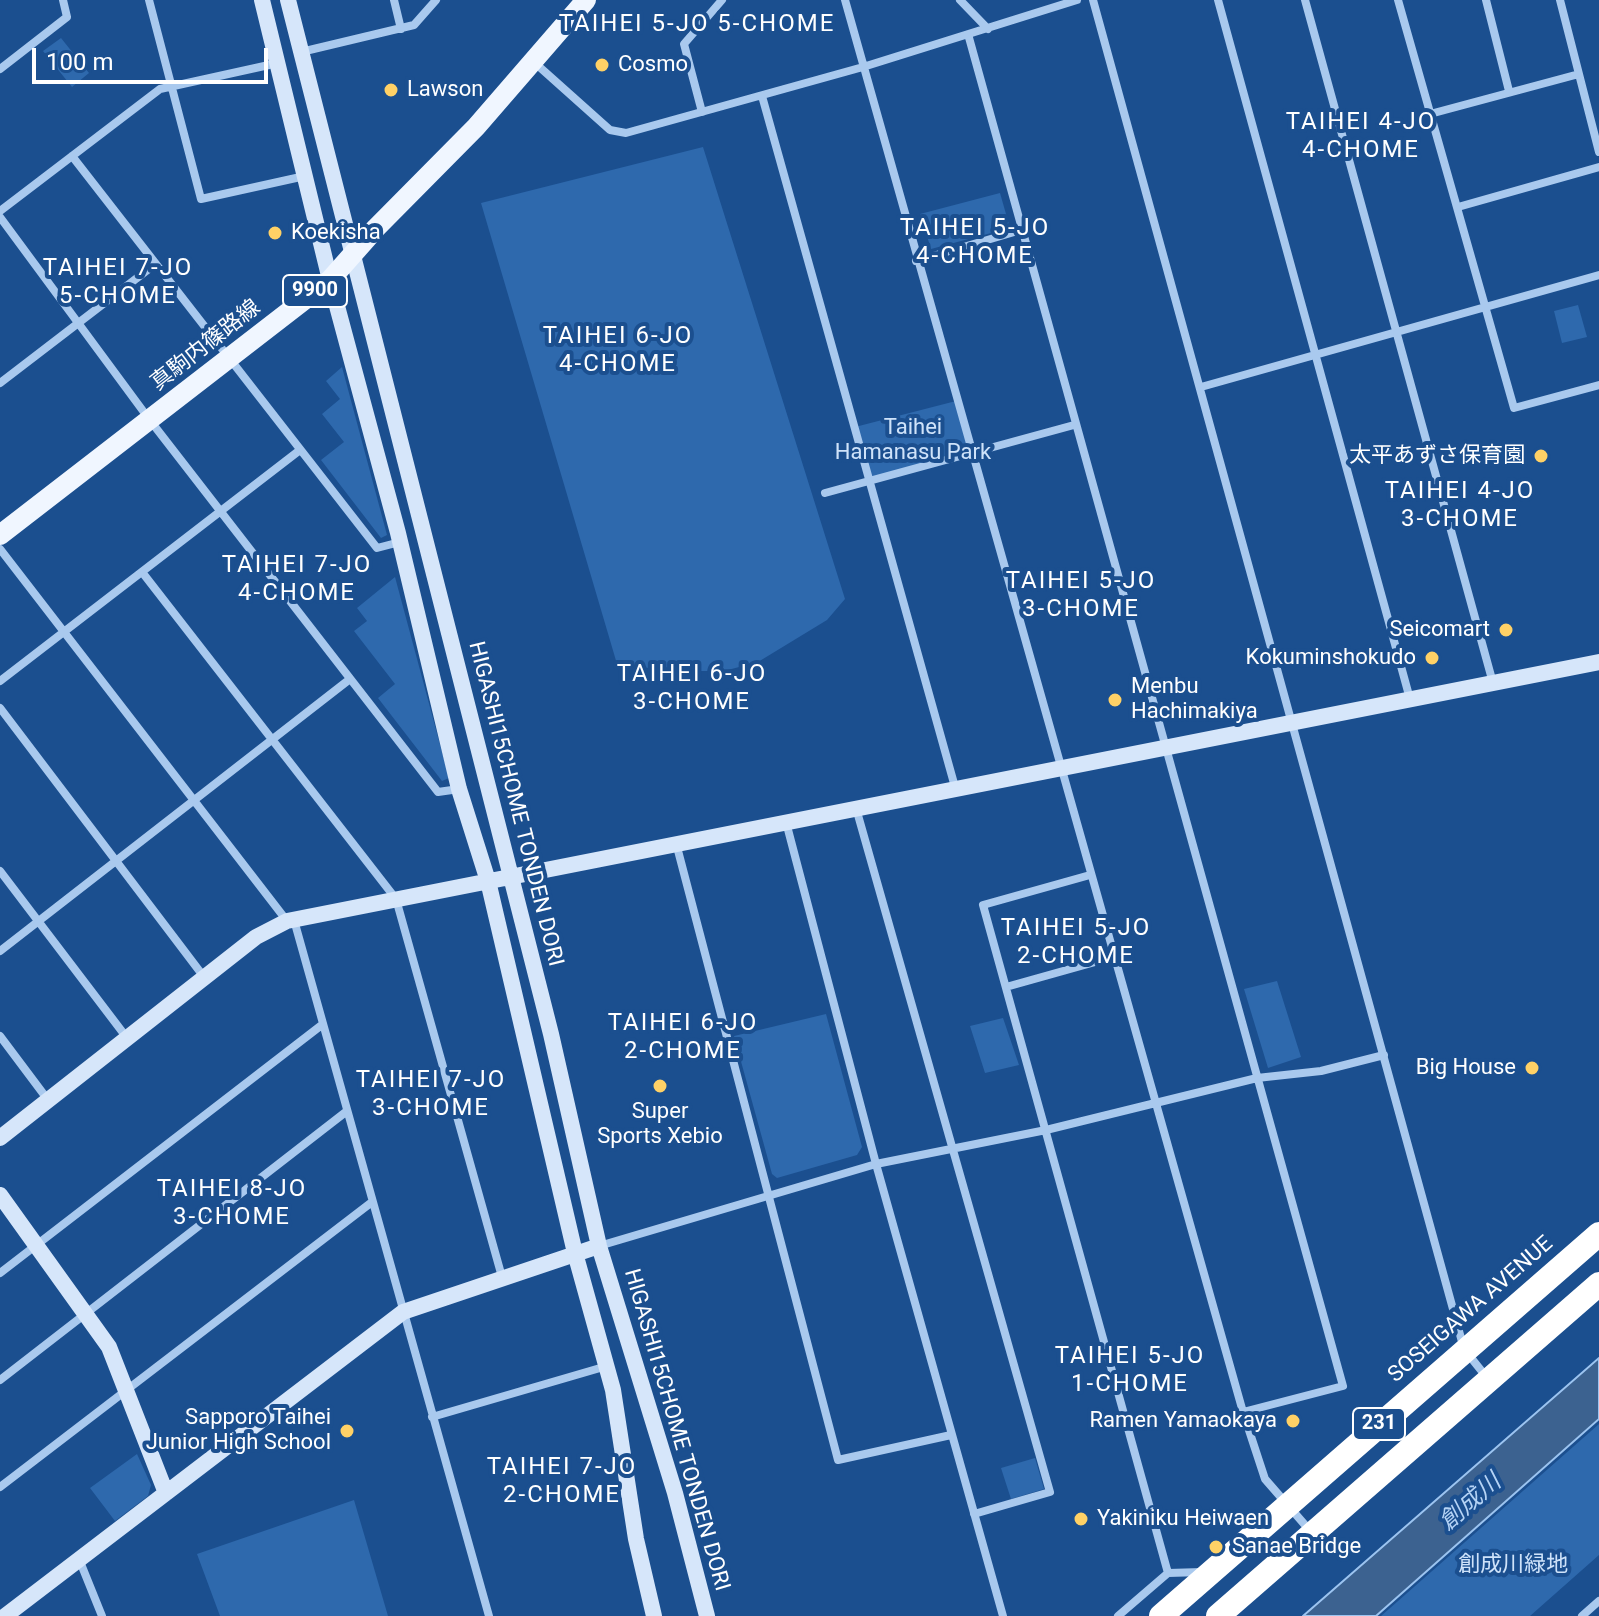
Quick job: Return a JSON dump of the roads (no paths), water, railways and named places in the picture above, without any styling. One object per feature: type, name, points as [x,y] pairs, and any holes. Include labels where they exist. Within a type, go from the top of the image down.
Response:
[{"type":"highway","name":"SOSEIGAWA AVENUE","points":[[1161,1616],[1599,1234]]},
{"type":"highway","name":"231","points":[[1218,1616],[1599,1284]]},
{"type":"main road","name":"真駒内篠路線","points":[[0,535],[330,280],[586,0]]},
{"type":"street","points":[[0,69],[67,17],[63,0]]},
{"type":"street","points":[[149,0],[201,199],[306,176]]},
{"type":"street","name":"HIGASHI15CHOME TONDEN DORI","points":[[262,0],[330,280],[400,542],[459,789],[488,881],[575,1253],[607,1366],[636,1539],[654,1616]]},
{"type":"street","name":"HIGASHI15CHOME TONDEN DORI","points":[[288,0],[551,1034],[599,1246],[675,1493],[707,1616]]},
{"type":"street","points":[[394,0],[401,29]]},
{"type":"street","points":[[301,52],[414,25],[436,0]]},
{"type":"street","points":[[702,112],[684,44],[722,0]]},
{"type":"street","points":[[845,0],[916,261],[1243,1412],[1265,1479],[1313,1533]]},
{"type":"street","points":[[960,0],[988,29]]},
{"type":"street","points":[[533,61],[610,130],[626,133],[863,67],[1077,0]]},
{"type":"street","points":[[1093,0],[1464,1349],[1489,1380]]},
{"type":"street","points":[[1218,0],[1410,699]]},
{"type":"street","points":[[1305,0],[1493,683]]},
{"type":"street","points":[[1398,0],[1514,408],[1599,385]]},
{"type":"street","points":[[1486,0],[1509,91]]},
{"type":"street","points":[[1560,0],[1599,152]]},
{"type":"street","points":[[968,34],[1343,1386],[1243,1412]]},
{"type":"street","points":[[278,63],[160,89],[0,214],[149,419],[438,792],[459,789]]},
{"type":"street","points":[[1430,114],[1579,74]]},
{"type":"street","points":[[762,96],[955,787]]},
{"type":"street","points":[[72,156],[377,548],[400,542]]},
{"type":"street","points":[[1458,207],[1599,167]]},
{"type":"street","points":[[916,261],[1021,230]]},
{"type":"street","points":[[0,383],[154,265]]},
{"type":"street","points":[[1201,387],[1599,275]]},
{"type":"street","points":[[825,493],[1074,425]]},
{"type":"street","points":[[0,681],[300,450]]},
{"type":"street","points":[[0,549],[193,800],[290,920],[323,1024],[489,1616]]},
{"type":"street","points":[[142,572],[270,741],[396,899],[502,1277]]},
{"type":"street","points":[[0,1138],[256,937],[290,920],[1599,662]]},
{"type":"street","points":[[0,951],[350,679]]},
{"type":"street","points":[[0,708],[205,978]]},
{"type":"street","points":[[856,807],[1050,1492],[974,1514]]},
{"type":"street","points":[[785,821],[876,1164],[1003,1616]]},
{"type":"street","points":[[676,843],[838,1460],[951,1435]]},
{"type":"street","points":[[0,871],[127,1039]]},
{"type":"street","points":[[1090,875],[983,905],[1168,1573]]},
{"type":"street","points":[[1006,987],[1113,957]]},
{"type":"street","points":[[0,1273],[323,1024]]},
{"type":"street","points":[[0,1036],[49,1100]]},
{"type":"street","points":[[9,1615],[403,1312],[575,1253],[876,1164],[1046,1130],[1257,1078],[1321,1071],[1384,1055]]},
{"type":"street","points":[[0,1380],[347,1111]]},
{"type":"street","points":[[0,1195],[87,1312],[109,1347],[166,1493]]},
{"type":"street","points":[[0,1487],[372,1202]]},
{"type":"street","points":[[432,1417],[607,1366]]},
{"type":"street","points":[[79,1559],[102,1616]]},
{"type":"street","points":[[1118,1616],[1168,1573],[1211,1572]]},
{"type":"street","points":[[1582,1616],[1599,1601]]},
{"type":"water","name":"創成川","points":[[1599,1358],[1599,1419],[1376,1616],[1303,1616]]},
{"type":"place","name":"Cosmo","points":[[602,65]]},
{"type":"place","name":"Lawson","points":[[391,90]]},
{"type":"place","name":"Koekisha","points":[[275,233]]},
{"type":"place","name":"太平あずさ保育園","points":[[1541,456]]},
{"type":"place","name":"Seicomart","points":[[1506,630]]},
{"type":"place","name":"Kokuminshokudo","points":[[1432,658]]},
{"type":"place","name":"Menbu Hachimakiya","points":[[1115,700]]},
{"type":"place","name":"Big House","points":[[1532,1068]]},
{"type":"place","name":"Super Sports Xebio","points":[[660,1086]]},
{"type":"place","name":"Ramen Yamaokaya","points":[[1293,1421]]},
{"type":"place","name":"Sapporo Taihei Junior High School","points":[[347,1431]]},
{"type":"place","name":"Yakiniku Heiwaen","points":[[1081,1519]]},
{"type":"place","name":"Sanae Bridge","points":[[1216,1547]]},
{"type":"district","name":"TAIHEI 5-JO 5-CHOME","points":[[697,25]]},
{"type":"district","name":"TAIHEI 4-JO 4-CHOME","points":[[1361,137]]},
{"type":"district","name":"TAIHEI 5-JO 4-CHOME","points":[[975,243]]},
{"type":"district","name":"TAIHEI 7-JO 5-CHOME","points":[[118,283]]},
{"type":"district","name":"TAIHEI 6-JO 4-CHOME","points":[[618,351]]},
{"type":"district","name":"TAIHEI 4-JO 3-CHOME","points":[[1460,506]]},
{"type":"district","name":"TAIHEI 7-JO 4-CHOME","points":[[297,580]]},
{"type":"district","name":"TAIHEI 5-JO 3-CHOME","points":[[1081,596]]},
{"type":"district","name":"TAIHEI 6-JO 3-CHOME","points":[[692,689]]},
{"type":"district","name":"TAIHEI 5-JO 2-CHOME","points":[[1076,943]]},
{"type":"district","name":"TAIHEI 6-JO 2-CHOME","points":[[683,1038]]},
{"type":"district","name":"TAIHEI 7-JO 3-CHOME","points":[[431,1095]]},
{"type":"district","name":"TAIHEI 8-JO 3-CHOME","points":[[232,1204]]},
{"type":"district","name":"TAIHEI 5-JO 1-CHOME","points":[[1130,1371]]},
{"type":"district","name":"TAIHEI 7-JO 2-CHOME","points":[[562,1482]]},
{"type":"park label","name":"Taihei Hamanasu Park","points":[[913,440]]},
{"type":"park label","name":"創成川緑地","points":[[1513,1565]]}]
